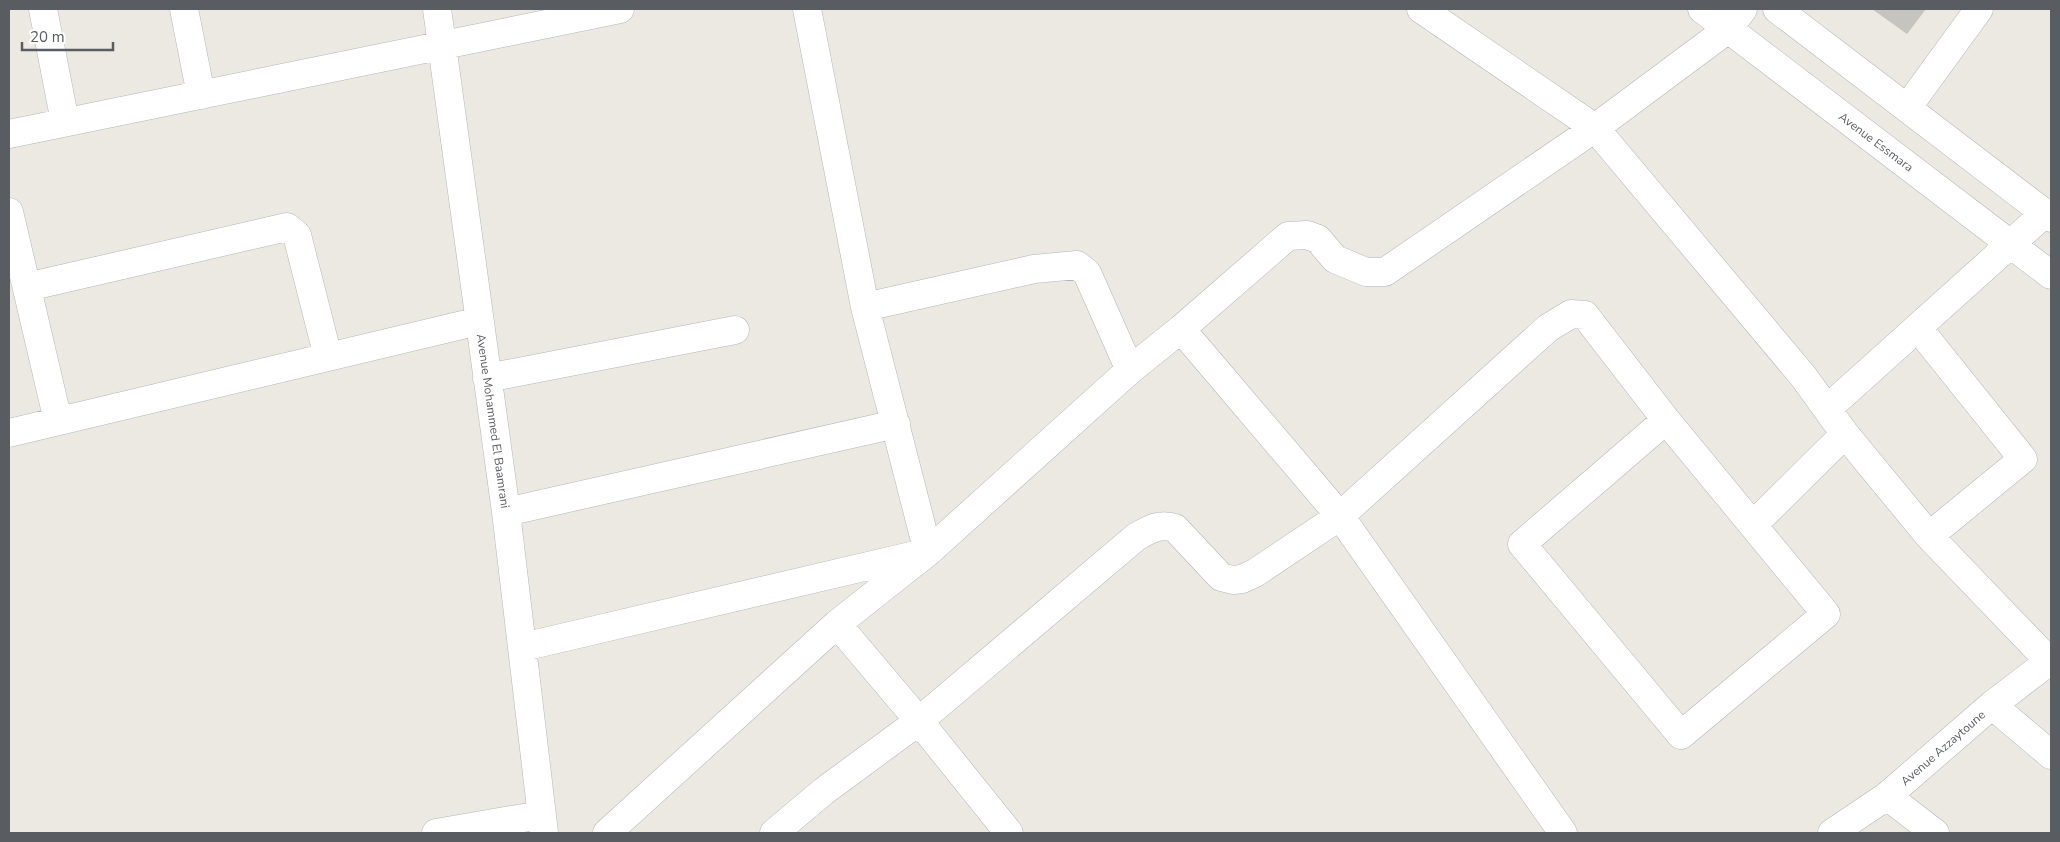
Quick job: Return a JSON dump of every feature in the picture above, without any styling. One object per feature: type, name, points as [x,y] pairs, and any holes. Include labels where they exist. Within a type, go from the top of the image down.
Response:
[{"type":"street","points":[[43,9],[65,122]]},
{"type":"street","points":[[184,9],[201,95]]},
{"type":"street","name":"Avenue Mohammed El Baamrani","points":[[436,9],[506,512],[543,824]]},
{"type":"street","points":[[9,134],[620,9]]},
{"type":"street","points":[[807,9],[865,307],[928,552]]},
{"type":"street","points":[[1423,9],[1594,128],[1803,376],[1845,434],[1930,536],[2050,661]]},
{"type":"street","name":"Avenue Essmara","points":[[1702,9],[1735,19],[2051,275]]},
{"type":"street","points":[[1777,9],[2048,216],[2011,244],[1827,409]]},
{"type":"street","points":[[1907,108],[1979,9]]},
{"type":"street","points":[[607,833],[837,624],[928,552],[1130,370],[1181,329],[1288,236],[1307,235],[1318,239],[1335,259],[1366,272],[1385,272],[1594,128],[1735,19]]},
{"type":"street","points":[[9,212],[58,421]]},
{"type":"street","points":[[26,287],[287,227],[297,235],[328,357]]},
{"type":"street","points":[[865,307],[1034,269],[1077,265],[1087,273],[1130,370]]},
{"type":"street","points":[[774,833],[824,791],[919,721],[1136,537],[1151,528],[1166,525],[1175,528],[1221,577],[1233,580],[1242,579],[1255,573],[1340,516],[1548,328],[1571,314],[1585,315],[1666,420],[1826,614],[1681,735],[1522,544],[1666,420]]},
{"type":"street","points":[[9,433],[479,321]]},
{"type":"street","points":[[1918,328],[2023,459],[1930,536]]},
{"type":"street","points":[[1181,329],[1340,516],[1559,832]]},
{"type":"street","points":[[487,378],[735,330]]},
{"type":"street","points":[[506,512],[896,424]]},
{"type":"street","points":[[1753,525],[1845,434]]},
{"type":"street","points":[[523,647],[928,552]]},
{"type":"street","points":[[837,624],[919,721],[1009,833]]},
{"type":"street","name":"Avenue Azzaytoune","points":[[1832,833],[1887,796],[1992,705],[2050,661]]},
{"type":"street","points":[[1992,705],[2051,756]]},
{"type":"street","points":[[1887,796],[1935,833]]},
{"type":"street","points":[[436,833],[543,824]]},
{"type":"building","points":[[1872,9],[1926,9],[1907,34]]}]
